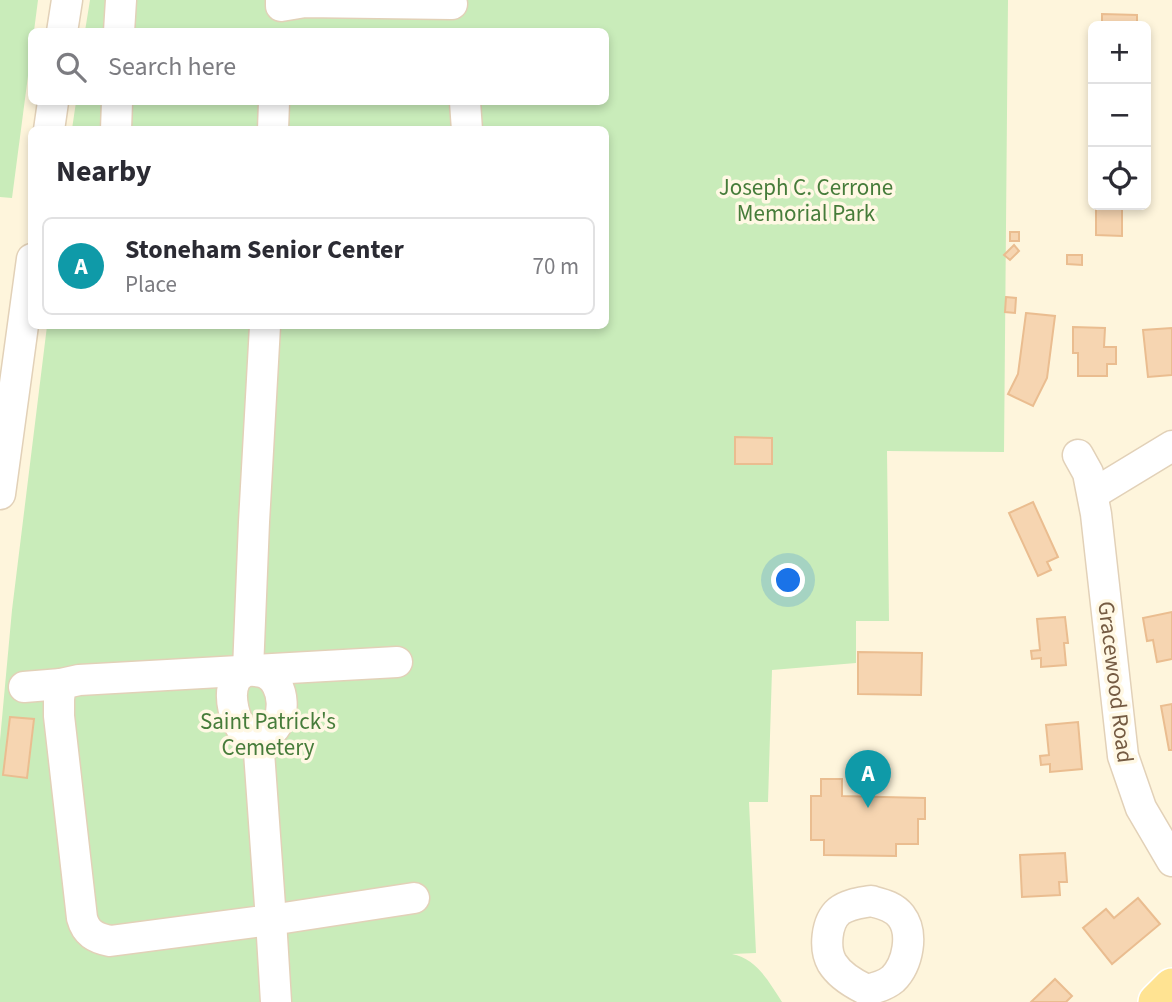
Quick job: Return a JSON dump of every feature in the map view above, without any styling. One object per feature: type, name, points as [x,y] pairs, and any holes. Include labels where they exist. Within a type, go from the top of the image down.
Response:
[{"type":"main road","points":[[1157,1002],[1172,987]]},
{"type":"street","points":[[63,28],[67,0]]},
{"type":"street","points":[[119,28],[121,0]]},
{"type":"street","points":[[280,12],[305,2],[453,12]]},
{"type":"street","points":[[50,126],[53,105]]},
{"type":"street","points":[[116,126],[117,105]]},
{"type":"street","points":[[273,126],[274,105]]},
{"type":"street","points":[[465,105],[467,126]]},
{"type":"street","points":[[0,494],[28,288]]},
{"type":"street","points":[[248,670],[265,329]]},
{"type":"street","points":[[1093,494],[1172,446]]},
{"type":"street","name":"Gracewood Road","points":[[1078,455],[1093,494],[1123,756],[1141,807],[1172,861]]},
{"type":"street","points":[[24,687],[79,680],[397,662]]},
{"type":"street","points":[[248,670],[264,672],[271,677],[279,690],[282,704],[277,724],[269,733],[258,738],[248,735],[240,726],[233,708],[232,692],[235,680],[248,670]]},
{"type":"street","points":[[61,684],[59,716],[82,918],[89,932],[96,938],[110,941],[414,898]]},
{"type":"street","points":[[258,738],[276,1002]]},
{"type":"green space","points":[[0,0],[38,0],[34,28],[28,28],[28,76],[12,198],[0,197]]},
{"type":"green space","points":[[90,0],[1008,0],[1004,452],[887,451],[889,621],[856,621],[856,663],[772,670],[768,802],[749,802],[756,953],[732,954],[755,966],[782,1002],[0,1002],[0,740],[12,610],[47,329],[609,329],[609,126],[72,126],[76,105],[609,105],[609,28],[85,28]]},
{"type":"building","points":[[1102,14],[1137,15],[1137,21],[1102,21]]},
{"type":"building","points":[[1096,210],[1122,210],[1122,236],[1096,235]]},
{"type":"building","points":[[1010,232],[1019,232],[1019,241],[1010,241]]},
{"type":"building","points":[[1014,245],[1019,251],[1010,260],[1004,255]]},
{"type":"building","points":[[1067,255],[1082,255],[1082,265],[1067,264]]},
{"type":"building","points":[[1006,297],[1016,298],[1015,313],[1005,312]]},
{"type":"building","points":[[1026,313],[1055,316],[1047,378],[1033,406],[1008,394],[1018,374]]},
{"type":"building","points":[[1073,327],[1105,328],[1104,347],[1116,347],[1116,364],[1107,364],[1107,376],[1078,376],[1078,353],[1073,353]]},
{"type":"building","points":[[1172,328],[1172,375],[1148,377],[1143,330]]},
{"type":"building","points":[[735,437],[772,438],[772,464],[735,464]]},
{"type":"building","points":[[1033,502],[1058,557],[1047,562],[1051,570],[1038,576],[1009,513]]},
{"type":"building","points":[[1172,612],[1172,659],[1157,662],[1153,640],[1147,641],[1143,618]]},
{"type":"building","points":[[1065,617],[1068,643],[1064,643],[1066,665],[1041,667],[1041,658],[1032,659],[1031,651],[1040,650],[1037,619]]},
{"type":"building","points":[[858,652],[922,653],[921,695],[858,694]]},
{"type":"building","points":[[1172,704],[1172,750],[1169,750],[1161,706]]},
{"type":"building","points":[[10,717],[34,719],[27,778],[3,775]]},
{"type":"building","points":[[1078,722],[1082,769],[1050,772],[1050,764],[1041,765],[1040,756],[1049,755],[1046,725]]},
{"type":"building","points":[[821,779],[842,779],[842,796],[925,798],[925,819],[918,819],[918,844],[896,844],[896,856],[824,855],[824,840],[811,840],[811,796],[821,796]]},
{"type":"building","points":[[1065,853],[1067,882],[1059,882],[1060,895],[1022,897],[1020,855]]},
{"type":"building","points":[[1138,898],[1160,924],[1112,964],[1083,928],[1106,909],[1114,918]]},
{"type":"building","points":[[1055,979],[1072,996],[1066,1002],[1031,1002]]},
{"type":"place","name":"Stoneham Senior Center","points":[[868,808]]},
{"type":"park label","name":"Joseph C. Cerrone Memorial Park","points":[[806,200]]},
{"type":"park label","name":"Saint Patrick's Cemetery","points":[[268,734]]}]
